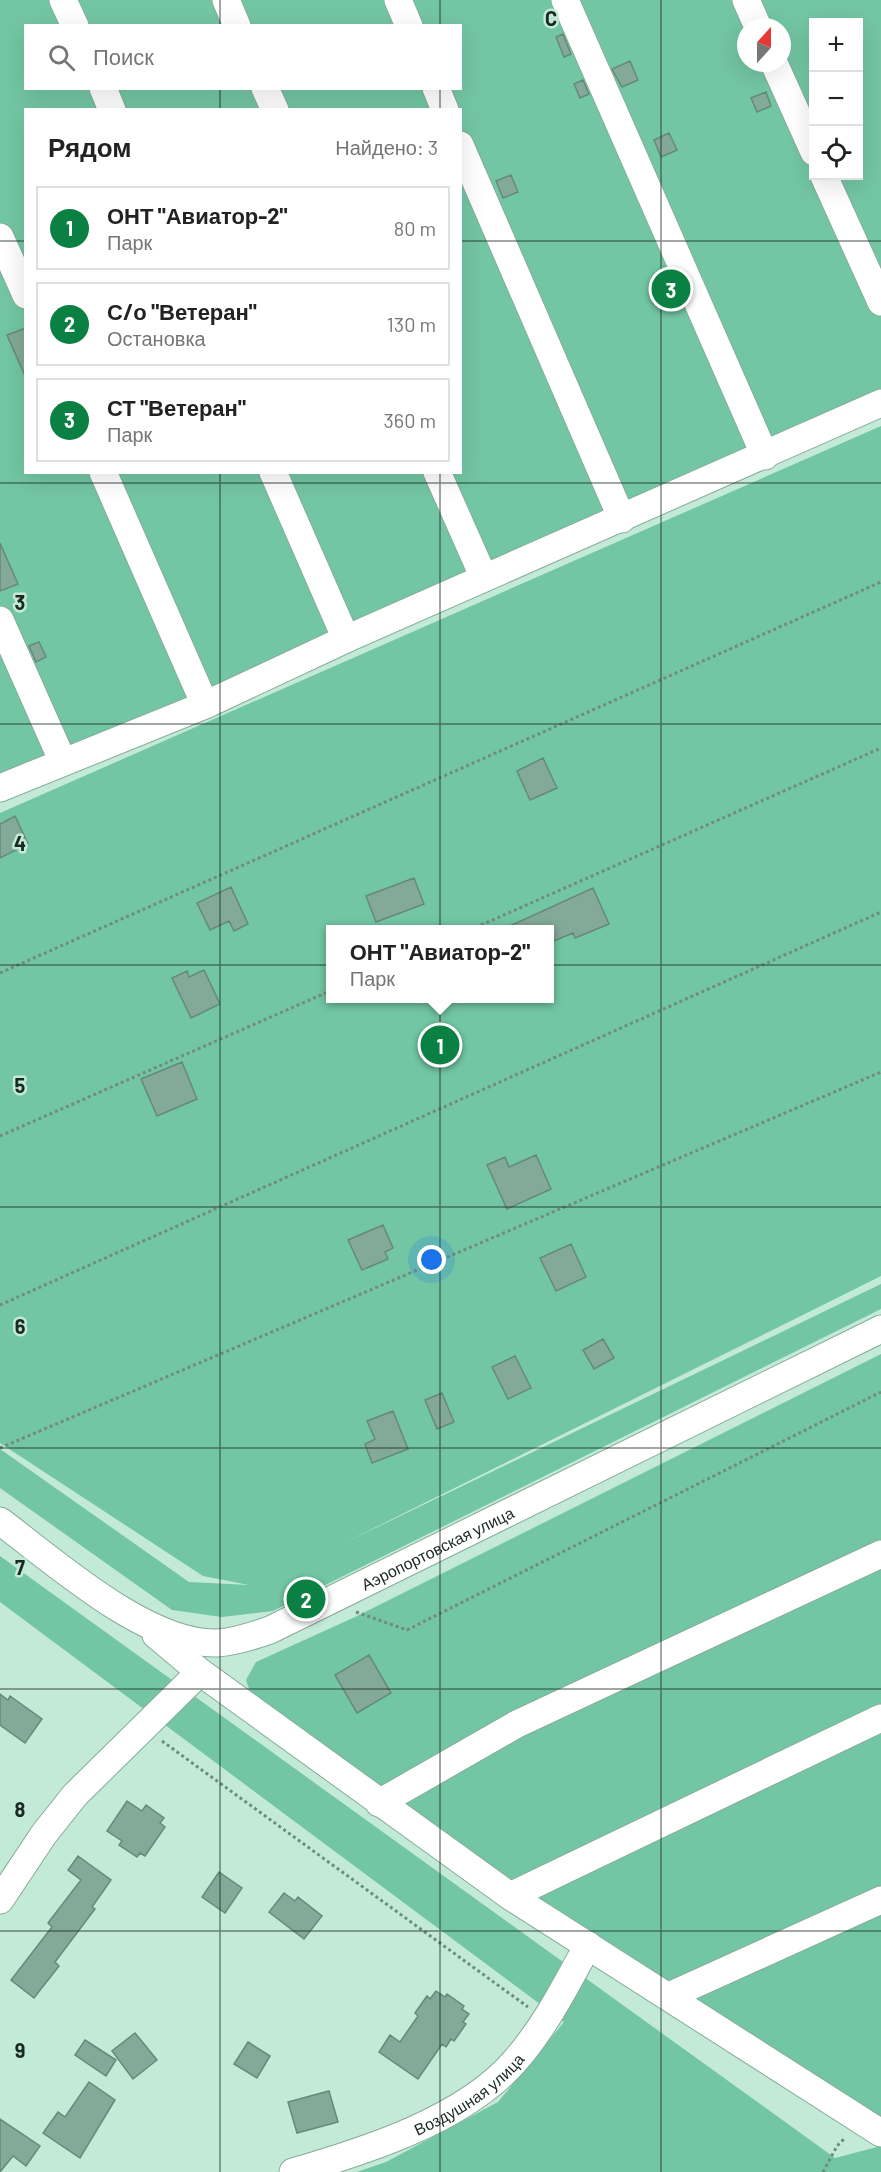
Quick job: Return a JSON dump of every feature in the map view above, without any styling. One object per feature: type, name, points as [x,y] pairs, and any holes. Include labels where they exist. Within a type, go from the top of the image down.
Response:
[{"type":"street","points":[[63,0],[74,24]]},
{"type":"street","points":[[226,0],[236,24]]},
{"type":"street","points":[[398,0],[408,24]]},
{"type":"street","points":[[565,0],[765,456]]},
{"type":"street","points":[[746,0],[754,18]]},
{"type":"street","points":[[778,72],[809,143]]},
{"type":"street","points":[[104,90],[111,108]]},
{"type":"street","points":[[266,90],[274,108]]},
{"type":"street","points":[[437,90],[444,108]]},
{"type":"street","points":[[462,150],[622,519]]},
{"type":"street","points":[[826,180],[881,302]]},
{"type":"street","points":[[0,237],[24,291]]},
{"type":"street","points":[[0,788],[205,705],[346,639],[881,403]]},
{"type":"street","points":[[104,474],[205,705]]},
{"type":"street","points":[[274,474],[346,639]]},
{"type":"street","points":[[438,474],[484,578]]},
{"type":"street","points":[[0,620],[63,762]]},
{"type":"street","name":"Аэропортовская улица","points":[[0,1521],[131,1617],[178,1638],[215,1643],[244,1639],[270,1630],[881,1329]]},
{"type":"street","points":[[379,1803],[517,1724],[881,1554]]},
{"type":"street","points":[[131,1617],[200,1672],[510,1896],[872,2126]]},
{"type":"street","points":[[0,1900],[44,1834],[75,1795],[200,1672]]},
{"type":"street","points":[[510,1896],[881,1718]]},
{"type":"street","points":[[669,1996],[881,1900]]},
{"type":"street","name":"Воздушная улица","points":[[292,2172],[375,2147],[459,2106],[490,2086],[515,2061],[547,2019],[588,1946]]},
{"type":"path","points":[[0,973],[881,582]]},
{"type":"path","points":[[481,925],[881,748]]},
{"type":"path","points":[[0,1305],[881,912]]},
{"type":"path","points":[[0,1136],[326,993]]},
{"type":"path","points":[[0,1448],[881,1072]]},
{"type":"path","points":[[326,1601],[407,1630],[881,1392]]},
{"type":"path","points":[[143,1727],[547,2019]]},
{"type":"path","points":[[823,2172],[837,2146],[872,2126]]},
{"type":"green space","points":[[0,0],[881,0],[881,402],[0,789]]},
{"type":"green space","points":[[881,426],[881,1276],[340,1545],[881,1284],[881,1309],[273,1611],[222,1617],[172,1610],[0,1488],[0,1449],[189,1582],[249,1585],[203,1576],[0,1443],[0,813]]},
{"type":"green space","points":[[881,1354],[881,2123],[818,2107],[252,1697],[246,1680],[256,1662],[355,1617]]},
{"type":"green space","points":[[0,1556],[835,2158],[881,2146],[881,2172],[357,2172],[386,2162],[498,2102],[564,2022],[0,1602]]},
{"type":"building","points":[[563,34],[571,54],[564,57],[556,37]]},
{"type":"building","points":[[630,61],[638,80],[622,87],[612,69]]},
{"type":"building","points":[[583,80],[589,94],[580,98],[574,84]]},
{"type":"building","points":[[766,92],[771,106],[757,112],[751,98]]},
{"type":"building","points":[[669,133],[677,150],[661,157],[654,140]]},
{"type":"building","points":[[511,175],[518,192],[503,198],[496,181]]},
{"type":"building","points":[[24,329],[24,373],[7,335]]},
{"type":"building","points":[[0,543],[18,584],[0,591]]},
{"type":"building","points":[[39,642],[46,657],[36,662],[29,646]]},
{"type":"building","points":[[543,758],[557,788],[530,800],[517,771]]},
{"type":"building","points":[[15,816],[28,844],[0,858],[0,824]]},
{"type":"building","points":[[414,878],[424,904],[376,922],[366,896]]},
{"type":"building","points":[[231,887],[248,924],[234,931],[229,921],[210,930],[197,903]]},
{"type":"building","points":[[593,888],[609,924],[575,938],[573,933],[554,941],[554,925],[512,925]]},
{"type":"building","points":[[204,970],[220,1004],[191,1018],[172,978],[187,971],[189,977]]},
{"type":"building","points":[[182,1062],[197,1099],[157,1116],[141,1079]]},
{"type":"building","points":[[536,1155],[551,1189],[507,1209],[487,1165],[505,1157],[509,1167]]},
{"type":"building","points":[[383,1225],[393,1248],[385,1252],[388,1259],[362,1270],[348,1240]]},
{"type":"building","points":[[571,1244],[586,1277],[556,1291],[540,1258]]},
{"type":"building","points":[[603,1339],[614,1358],[594,1369],[583,1350]]},
{"type":"building","points":[[515,1356],[531,1388],[508,1399],[492,1367]]},
{"type":"building","points":[[442,1393],[454,1422],[437,1429],[425,1400]]},
{"type":"building","points":[[393,1411],[408,1449],[372,1463],[365,1444],[375,1439],[367,1421]]},
{"type":"building","points":[[369,1655],[391,1693],[357,1713],[335,1675]]},
{"type":"building","points":[[0,1694],[8,1700],[10,1696],[42,1719],[25,1743],[0,1725]]},
{"type":"building","points":[[127,1801],[142,1811],[146,1805],[164,1818],[160,1823],[165,1827],[145,1856],[140,1853],[137,1857],[119,1845],[122,1841],[107,1831]]},
{"type":"building","points":[[78,1856],[111,1880],[92,1907],[95,1909],[55,1962],[59,1966],[34,1998],[11,1980],[52,1927],[48,1923],[81,1880],[68,1870]]},
{"type":"building","points":[[219,1872],[242,1888],[225,1913],[202,1897]]},
{"type":"building","points":[[284,1893],[295,1901],[298,1897],[322,1916],[304,1939],[269,1912]]},
{"type":"building","points":[[436,1991],[445,1997],[447,1994],[464,2006],[462,2009],[469,2014],[463,2022],[466,2024],[454,2041],[451,2039],[446,2047],[442,2044],[418,2079],[379,2052],[390,2035],[400,2042],[418,2016],[415,2013],[427,1996],[430,1999]]},
{"type":"building","points":[[135,2033],[157,2060],[133,2079],[112,2051]]},
{"type":"building","points":[[85,2040],[116,2060],[106,2076],[75,2055]]},
{"type":"building","points":[[248,2042],[270,2056],[257,2078],[234,2064]]},
{"type":"building","points":[[89,2082],[115,2100],[80,2158],[43,2133],[58,2112],[65,2117]]},
{"type":"building","points":[[329,2091],[338,2122],[297,2133],[288,2102]]},
{"type":"building","points":[[0,2119],[40,2146],[26,2166],[13,2156],[0,2172]]},
{"type":"place","name":"СТ \"Ветеран\"","points":[[671,289]]},
{"type":"place","name":"ОНТ \"Авиатор-2\"","points":[[440,1045]]},
{"type":"place","name":"С/о \"Ветеран\"","points":[[306,1599]]}]
